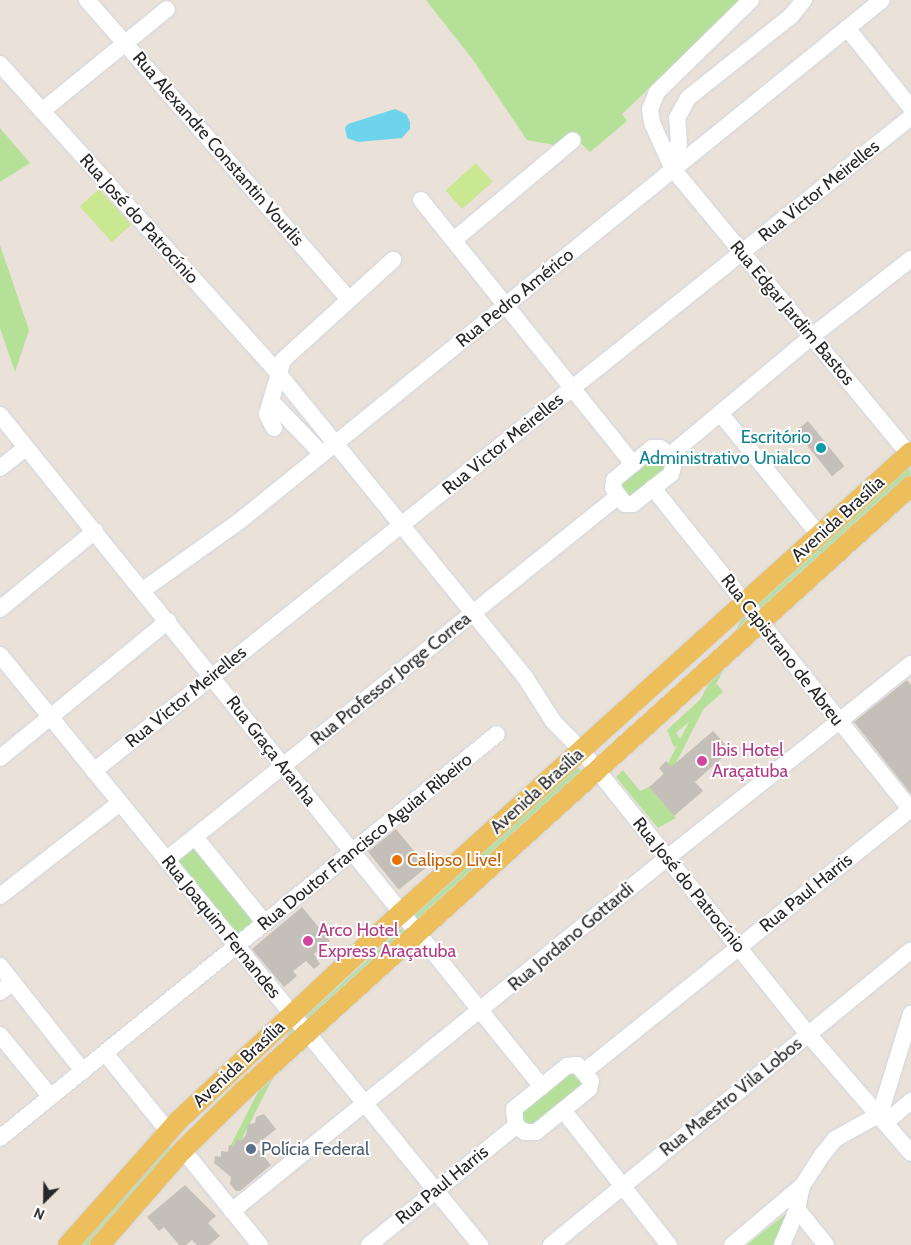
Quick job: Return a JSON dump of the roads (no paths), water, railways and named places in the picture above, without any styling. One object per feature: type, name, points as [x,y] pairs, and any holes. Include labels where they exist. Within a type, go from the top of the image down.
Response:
[{"type":"main road","name":"Avenida Brasília","points":[[68,1245],[168,1131],[400,914],[910,455]]},
{"type":"main road","name":"Avenida Brasília","points":[[100,1245],[183,1150],[759,621],[911,486]]},
{"type":"street","name":"Rua Alexandre Constantin Vourlis","points":[[87,0],[350,298]]},
{"type":"street","name":"Rua Edgar Jardim Bastos","points":[[751,0],[711,37],[652,100],[652,123],[671,164],[811,337],[910,455]]},
{"type":"street","points":[[671,164],[679,144],[677,118],[688,98],[791,16],[804,0]]},
{"type":"street","name":"Rua Pedro Américo","points":[[143,590],[241,520],[506,305],[671,164],[882,0]]},
{"type":"street","points":[[42,111],[167,9]]},
{"type":"street","points":[[847,28],[911,108]]},
{"type":"street","name":"Rua José do Patrocínio","points":[[0,64],[278,373],[335,444]]},
{"type":"street","name":"Rua Victor Meirelles","points":[[94,771],[911,117]]},
{"type":"street","points":[[454,240],[573,140]]},
{"type":"street","points":[[421,200],[633,464]]},
{"type":"street","points":[[670,455],[811,337],[911,258]]},
{"type":"street","points":[[274,428],[267,414],[272,402],[278,373],[287,355],[392,260]]},
{"type":"street","points":[[272,402],[322,454]]},
{"type":"street","points":[[294,426],[310,413]]},
{"type":"street","points":[[720,413],[819,536]]},
{"type":"street","name":"Rua Graça Aranha","points":[[0,415],[168,621],[400,914],[482,1011],[542,1087]]},
{"type":"street","points":[[335,444],[401,526]]},
{"type":"street","points":[[0,468],[26,448]]},
{"type":"street","points":[[652,448],[660,448],[670,455],[674,463],[671,474],[633,504],[625,504],[617,497],[613,488],[614,480],[652,448]]},
{"type":"street","name":"Rua Capistrano de Abreu","points":[[653,488],[911,810]]},
{"type":"street","name":"Rua Professor Jorge Correa","points":[[166,860],[617,497]]},
{"type":"street","name":"Rua José do Patrocínio","points":[[401,526],[533,687],[553,722],[582,751],[808,1034],[865,1102],[883,1118],[911,1153]]},
{"type":"street","points":[[0,609],[95,531]]},
{"type":"street","points":[[0,758],[168,621]]},
{"type":"street","name":"Rua Joaquim Fernandes","points":[[0,654],[480,1245]]},
{"type":"street","name":"Rua Jordano Gottardi","points":[[232,1211],[482,1011],[667,858],[911,664]]},
{"type":"street","name":"Rua Doutor Francisco Aguiar Ribeiro","points":[[0,1138],[497,734]]},
{"type":"street","points":[[0,896],[120,803]]},
{"type":"street","name":"Rua Paul Harris","points":[[585,1071],[911,810]]},
{"type":"street","points":[[195,837],[265,923]]},
{"type":"street","name":"Rua Maestro Vila Lobos","points":[[551,1245],[911,950]]},
{"type":"street","points":[[0,966],[6,987],[83,1071]]},
{"type":"street","points":[[883,1118],[911,1014]]},
{"type":"street","points":[[0,1035],[51,1097]]},
{"type":"street","points":[[105,1052],[168,1131]]},
{"type":"street","points":[[577,1065],[585,1071],[591,1081],[589,1089],[536,1132],[525,1132],[516,1126],[514,1109],[567,1066],[577,1065]]},
{"type":"street","points":[[732,1245],[802,1186],[835,1139],[883,1118],[911,1101]]},
{"type":"street","points":[[563,1110],[669,1245]]},
{"type":"street","name":"Rua Paul Harris","points":[[369,1245],[516,1126]]},
{"type":"street","points":[[183,1150],[260,1245]]},
{"type":"street","points":[[782,1245],[797,1209],[802,1186]]},
{"type":"street","points":[[797,1209],[826,1245]]},
{"type":"water","points":[[395,109],[406,114],[410,122],[410,129],[402,138],[358,142],[347,138],[345,128],[348,124]]},
{"type":"place","name":"Escritório Administrativo Unialco","points":[[821,448]]},
{"type":"place","name":"Ibis Hotel Araçatuba","points":[[702,761]]},
{"type":"place","name":"Calipso Live!","points":[[397,860]]},
{"type":"place","name":"Arco Hotel Express Araçatuba","points":[[308,941]]},
{"type":"place","name":"Polícia Federal","points":[[251,1149]]}]
